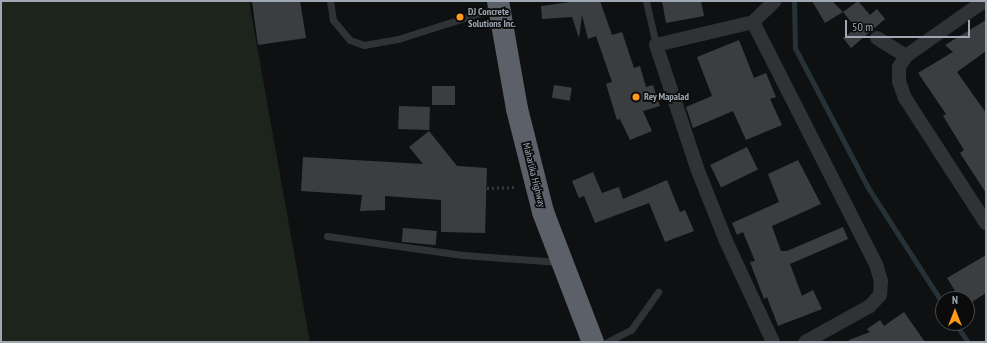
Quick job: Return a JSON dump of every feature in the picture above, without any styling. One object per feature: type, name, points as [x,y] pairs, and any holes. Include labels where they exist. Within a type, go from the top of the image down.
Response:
[{"type":"highway","name":"Maharlika Highway","points":[[499,4],[517,109],[543,212],[593,342]]},
{"type":"street","points":[[773,342],[726,241],[697,168],[656,45],[753,22],[775,1]]},
{"type":"street","points":[[980,2],[906,56],[899,67],[899,81],[905,98],[986,223]]},
{"type":"street","points":[[753,22],[876,264],[881,281],[880,295],[870,306],[805,342]]},
{"type":"street","points":[[877,38],[906,56]]},
{"type":"lane","points":[[330,1],[333,20],[350,40],[364,45],[398,39],[499,4]]},
{"type":"lane","points":[[646,1],[656,45]]},
{"type":"lane","points":[[327,236],[463,255],[562,262]]},
{"type":"lane","points":[[607,342],[631,330],[641,320],[658,292]]},
{"type":"path","points":[[487,188],[537,186]]},
{"type":"shaded area","points":[[1,1],[249,1],[310,342],[1,342]]},
{"type":"building","points":[[252,1],[300,1],[306,38],[258,45]]},
{"type":"building","points":[[578,1],[600,1],[612,35],[622,32],[634,68],[640,66],[646,87],[653,85],[660,106],[643,111],[652,131],[630,140],[620,119],[617,120],[606,84],[612,82],[596,36],[588,39],[582,15],[579,38],[572,17],[542,19],[541,6]]},
{"type":"building","points":[[662,1],[701,1],[704,16],[666,23]]},
{"type":"building","points":[[812,1],[832,1],[843,12],[825,23]]},
{"type":"building","points":[[858,1],[870,15],[877,9],[885,19],[851,48],[843,38],[856,28],[843,12]]},
{"type":"building","points":[[986,20],[986,51],[957,72],[986,113],[986,193],[960,153],[964,150],[943,116],[946,114],[918,73],[953,52],[945,45]]},
{"type":"building","points":[[739,40],[754,78],[766,73],[776,97],[770,99],[782,125],[746,140],[733,111],[693,128],[686,107],[712,96],[697,57]]},
{"type":"building","points":[[554,85],[572,88],[570,101],[552,98]]},
{"type":"building","points":[[432,86],[455,86],[455,105],[432,105]]},
{"type":"building","points":[[399,106],[430,107],[429,130],[398,129]]},
{"type":"building","points":[[429,131],[457,166],[487,168],[485,233],[441,232],[441,200],[385,196],[385,210],[360,211],[362,195],[301,191],[303,157],[423,164],[409,147]]},
{"type":"building","points":[[747,147],[758,169],[721,187],[710,165]]},
{"type":"building","points":[[798,160],[821,204],[772,226],[781,251],[787,251],[843,227],[848,239],[790,264],[802,296],[813,290],[822,309],[778,326],[767,297],[764,299],[750,262],[755,261],[743,232],[737,235],[732,223],[779,202],[768,174]]},
{"type":"building","points":[[593,172],[602,193],[619,187],[623,199],[667,180],[680,212],[685,210],[694,231],[665,242],[649,203],[595,223],[584,196],[579,198],[572,181]]},
{"type":"building","points":[[403,228],[437,231],[436,245],[402,242]]},
{"type":"building","points":[[986,255],[986,293],[975,300],[975,291],[955,291],[947,278]]},
{"type":"building","points":[[904,312],[925,342],[849,342],[849,340],[870,332],[867,329],[880,320],[884,326]]},
{"type":"waterway","points":[[794,1],[795,48],[867,186],[935,292]]},
{"type":"waterway","points":[[960,331],[968,342]]},
{"type":"place","name":"DJ Concrete Solutions Inc.","points":[[460,17]]},
{"type":"place","name":"Rey Mapalad","points":[[636,97]]}]
